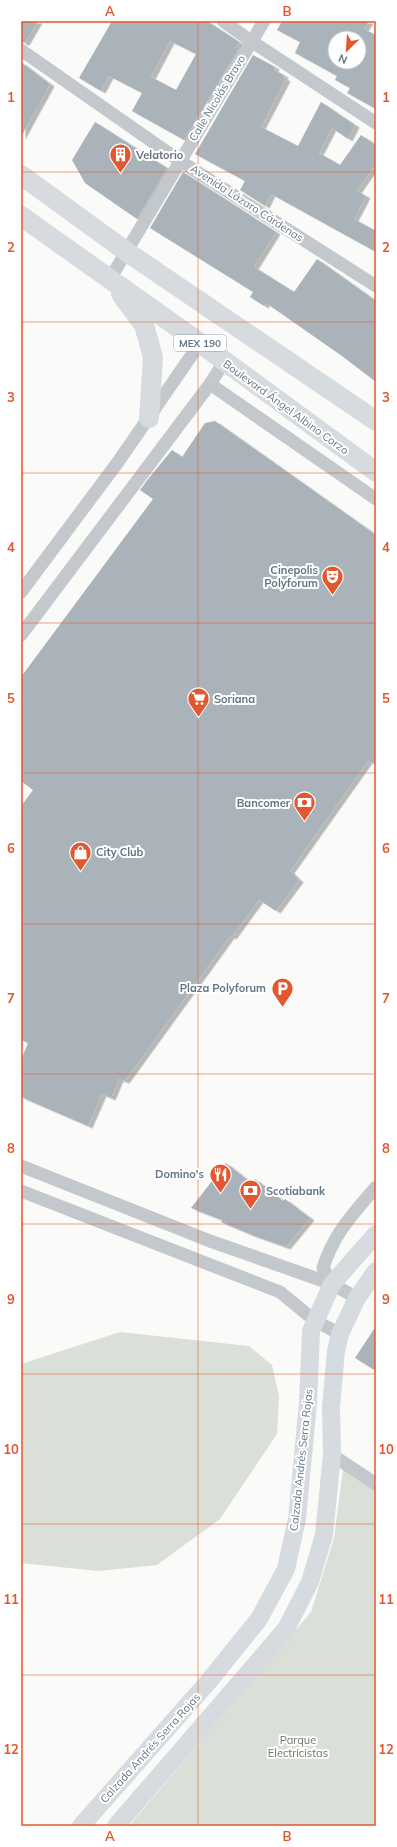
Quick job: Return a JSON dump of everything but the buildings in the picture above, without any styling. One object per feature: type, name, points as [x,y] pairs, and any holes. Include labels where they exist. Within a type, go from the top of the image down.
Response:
[{"type":"main road","name":"MEX 190","points":[[21,175],[127,252],[374,415]]},
{"type":"main road","name":"Boulevard Ángel Albino Corzo","points":[[21,216],[200,343],[376,472]]},
{"type":"main road","points":[[110,279],[144,325],[146,331],[153,357],[149,418]]},
{"type":"main road","points":[[344,449],[350,466],[376,487]]},
{"type":"main road","name":"Calzada Andrés Serra Rojas","points":[[81,1826],[209,1681],[254,1626],[286,1569],[297,1519],[308,1403],[311,1331],[314,1320],[332,1284],[376,1234]]},
{"type":"main road","points":[[116,1826],[286,1629],[310,1582],[324,1535],[332,1455],[331,1407],[336,1352],[340,1334],[357,1298],[376,1271]]},
{"type":"street","points":[[223,21],[376,123]]},
{"type":"street","name":"Calle Nicolás Bravo","points":[[110,279],[264,21]]},
{"type":"street","name":"Avenida Lázaro Cárdenas","points":[[21,50],[180,161],[376,286]]},
{"type":"street","points":[[21,592],[118,462],[200,343]]},
{"type":"street","points":[[21,635],[210,384],[224,362]]},
{"type":"street","points":[[210,384],[376,499]]},
{"type":"street","points":[[21,1166],[210,1241],[332,1284],[357,1298]]},
{"type":"street","points":[[332,1284],[323,1268],[329,1249],[342,1226],[376,1187]]},
{"type":"street","points":[[21,1191],[280,1292],[314,1320],[340,1334]]},
{"type":"street","points":[[332,1455],[376,1484]]},
{"type":"green space","points":[[120,1332],[249,1346],[272,1365],[279,1396],[277,1434],[220,1519],[157,1565],[98,1571],[21,1563],[21,1364]]},
{"type":"green space","name":"Parque Electricistas","points":[[343,1469],[376,1491],[376,1826],[129,1826],[311,1612],[334,1538]]},
{"type":"place","name":"Velatorio","points":[[121,174]]},
{"type":"place","name":"Cinepolis Polyforum","points":[[333,596]]},
{"type":"place","name":"Soriana","points":[[198,718]]},
{"type":"place","name":"Bancomer","points":[[305,822]]},
{"type":"place","name":"City Club","points":[[81,872]]},
{"type":"place","name":"Plaza Polyforum","points":[[282,1008]]},
{"type":"place","name":"Domino's","points":[[220,1194]]},
{"type":"place","name":"Scotiabank","points":[[251,1210]]}]
